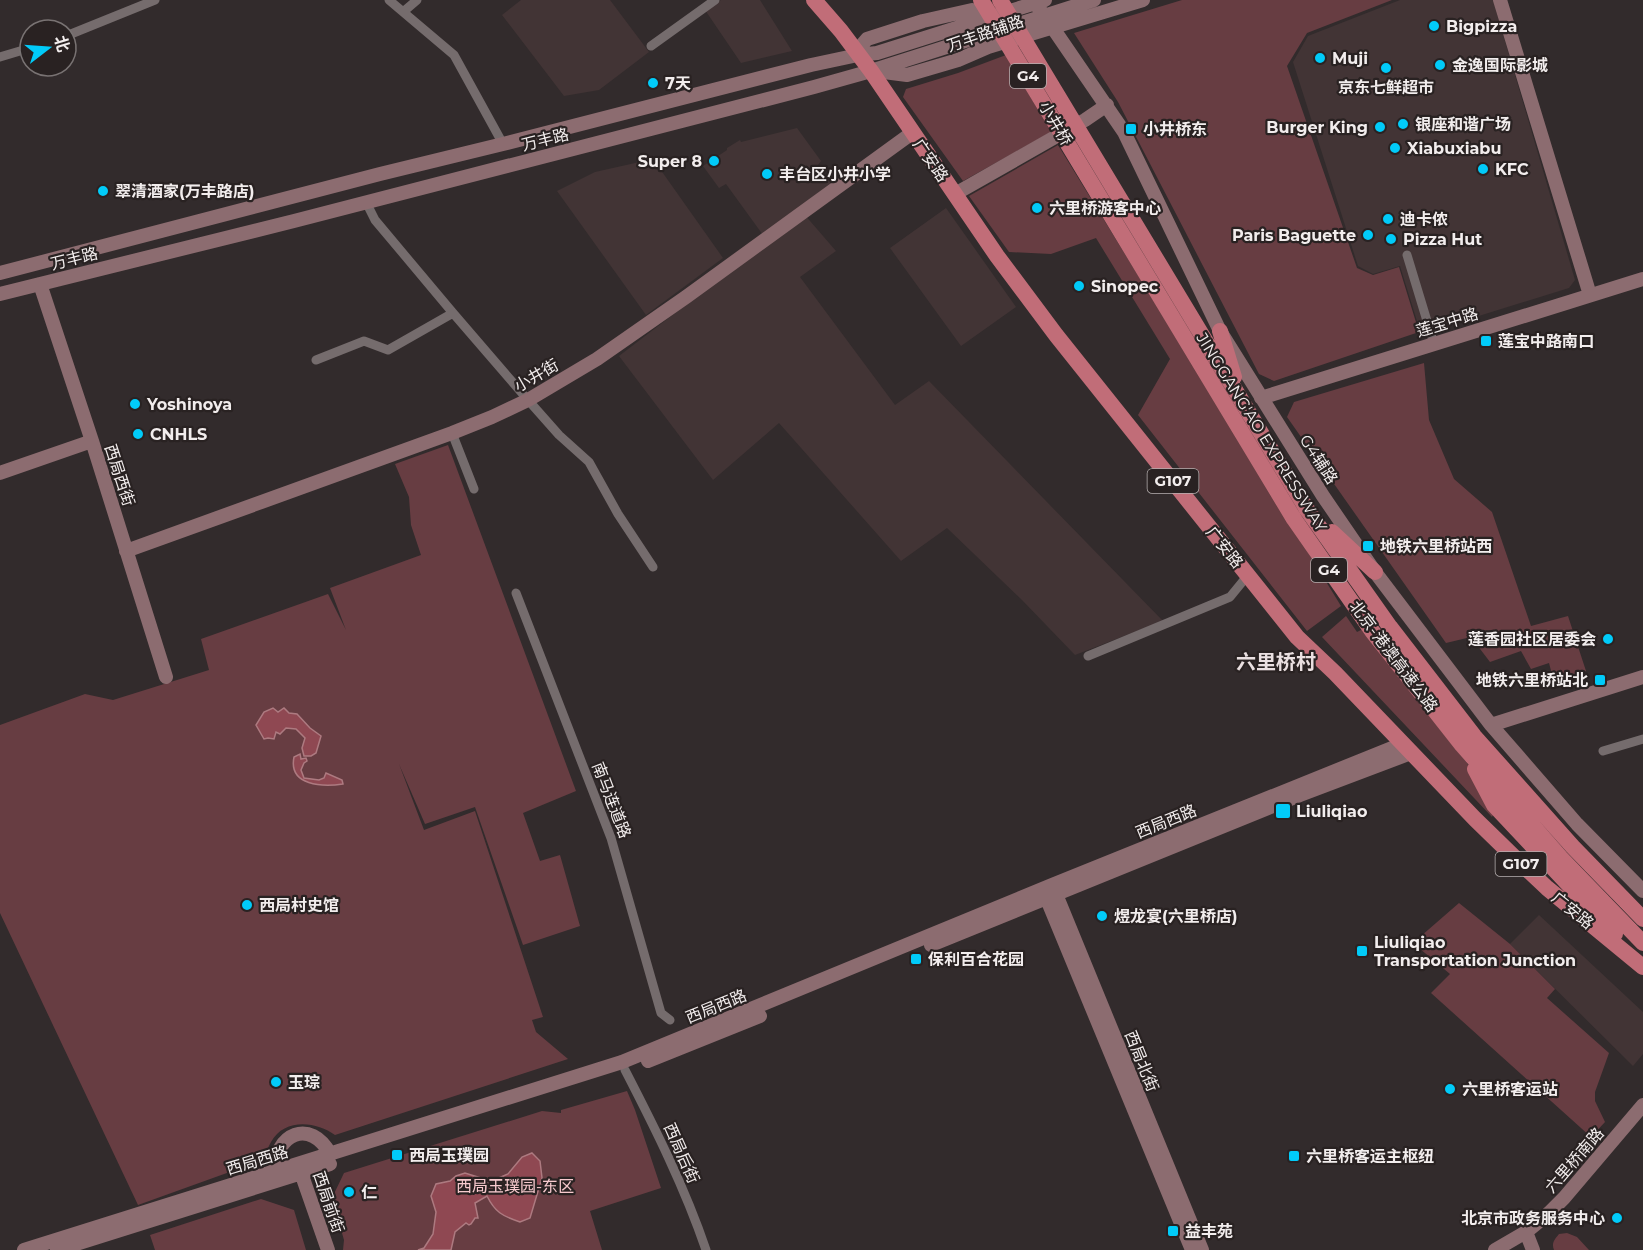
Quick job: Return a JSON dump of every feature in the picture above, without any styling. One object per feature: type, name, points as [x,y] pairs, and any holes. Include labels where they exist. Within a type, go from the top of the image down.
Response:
[{"type":"highway","name":"G107","points":[[814,0],[871,71]]},
{"type":"highway","name":"小井桥","points":[[1000,0],[1082,150]]},
{"type":"highway","name":"小井桥","points":[[978,10],[1082,150]]},
{"type":"highway","name":"广安路","points":[[871,71],[997,256],[1056,335],[1297,637],[1335,673],[1474,819],[1547,888],[1642,966]]},
{"type":"highway","name":"JINGGANG'AO EXPRESSWAY","points":[[1082,150],[1308,511],[1390,627],[1474,736],[1573,847],[1643,919]]},
{"type":"highway","name":"北京-港澳高速公路","points":[[1082,150],[1294,519],[1372,631],[1462,745],[1561,858],[1643,943]]},
{"type":"highway","points":[[1220,331],[1243,404]]},
{"type":"highway","points":[[1308,511],[1375,572]]},
{"type":"highway","points":[[1462,745],[1494,805],[1610,927],[1642,966]]},
{"type":"street","points":[[78,31],[155,0]]},
{"type":"street","points":[[388,0],[454,55],[503,144],[484,155],[428,171],[430,180],[435,184]]},
{"type":"street","points":[[403,12],[417,0]]},
{"type":"street","points":[[651,46],[715,0]]},
{"type":"street","name":"万丰路","points":[[0,294],[814,87],[1048,21],[1094,0]]},
{"type":"street","points":[[1048,21],[1143,0]]},
{"type":"street","points":[[1500,0],[1590,295]]},
{"type":"street","name":"万丰路","points":[[0,273],[367,177],[812,65],[877,53],[978,10],[1037,1]]},
{"type":"street","name":"G4辅路","points":[[1037,1],[1048,21],[1124,132],[1220,331],[1323,496],[1375,572],[1491,725],[1577,824],[1643,891]]},
{"type":"street","points":[[0,57],[18,52]]},
{"type":"street","points":[[812,65],[817,80],[814,87]]},
{"type":"street","points":[[955,194],[1085,120],[1107,105]]},
{"type":"street","name":"小井街","points":[[126,551],[452,433],[528,400],[597,359],[912,134]]},
{"type":"street","points":[[294,221],[320,207],[370,195],[375,190],[375,184],[367,177]]},
{"type":"street","points":[[366,202],[375,220],[453,313],[559,435],[589,462],[618,514],[653,567]]},
{"type":"street","points":[[1407,255],[1434,344]]},
{"type":"street","name":"莲宝中路","points":[[1261,398],[1643,279]]},
{"type":"street","name":"西局西街","points":[[40,284],[166,677]]},
{"type":"street","points":[[316,360],[364,341],[388,350],[453,313]]},
{"type":"street","points":[[452,433],[474,489]]},
{"type":"street","points":[[0,473],[92,441]]},
{"type":"street","points":[[1088,656],[1230,597],[1248,575]]},
{"type":"street","name":"南马连道路","points":[[516,593],[611,838],[661,1013],[669,1020]]},
{"type":"street","points":[[1491,725],[1643,677]]},
{"type":"street","points":[[1603,751],[1643,739]]},
{"type":"street","name":"西局西路","points":[[24,1250],[275,1172],[300,1169],[330,1154],[622,1062],[1406,748]]},
{"type":"street","name":"西局西路","points":[[57,1250],[300,1169],[625,1070],[858,975],[1049,892]]},
{"type":"street","name":"西局北街","points":[[1049,892],[1192,1250]]},
{"type":"street","name":"西局北街","points":[[1049,892],[1202,1250]]},
{"type":"street","name":"西局后街","points":[[625,1070],[662,1143],[706,1250]]},
{"type":"street","name":"六里桥南路","points":[[1494,1250],[1526,1232],[1564,1198],[1643,1105]]},
{"type":"street","points":[[275,1172],[275,1158],[280,1146],[285,1140],[298,1134],[318,1138],[330,1154]]},
{"type":"street","name":"西局前街","points":[[300,1169],[328,1250]]},
{"type":"street","points":[[1526,1232],[1533,1250]]},
{"type":"shaded area","points":[[521,0],[610,0],[649,52],[599,90],[564,96],[502,15]]},
{"type":"shaded area","points":[[721,0],[760,0],[792,51],[741,63],[705,10]]},
{"type":"shaded area","name":"银座和谐广场","points":[[1400,0],[1493,0],[1575,280],[1569,288],[1421,334],[1400,266],[1373,274],[1358,266],[1293,62],[1308,36]]},
{"type":"shaded area","name":"丰台区小井小学","points":[[797,128],[821,161],[818,165],[831,183],[763,235],[726,184],[719,188],[703,166],[740,140],[741,142]]},
{"type":"shaded area","points":[[653,159],[723,258],[646,315],[557,191],[595,172]]},
{"type":"shaded area","points":[[946,208],[1016,307],[961,346],[890,248]]},
{"type":"shaded area","points":[[804,214],[836,251],[800,277],[895,405],[929,381],[1163,621],[1075,655],[947,528],[901,561],[779,423],[713,480],[619,356]]},
{"type":"shaded area","points":[[273,708],[278,712],[284,708],[289,713],[297,714],[321,736],[316,753],[304,756],[302,748],[305,738],[296,729],[286,728],[280,734],[276,732],[274,739],[264,739],[256,725],[264,712]]},
{"type":"shaded area","points":[[300,754],[301,759],[306,758],[307,761],[301,770],[304,778],[319,780],[324,778],[326,773],[342,780],[343,784],[317,784],[302,779],[296,774],[294,767],[294,757]]},
{"type":"shaded area","points":[[1539,915],[1643,1012],[1643,1054],[1633,1066],[1510,944]]},
{"type":"shaded area","points":[[532,1153],[540,1161],[542,1178],[530,1218],[520,1222],[504,1215],[496,1210],[487,1196],[475,1203],[478,1218],[475,1218],[469,1225],[466,1223],[455,1232],[451,1250],[418,1250],[424,1248],[433,1234],[436,1212],[431,1196],[436,1184],[450,1181],[465,1173],[484,1179],[487,1183],[508,1174],[522,1157]]},
{"type":"green space","points":[[1182,0],[1392,0],[1307,33],[1287,66],[1357,268],[1373,275],[1399,267],[1419,332],[1274,381],[1259,374],[1118,102],[1074,33]]},
{"type":"green space","points":[[1006,55],[1051,132],[963,181],[903,97],[906,89]]},
{"type":"green space","points":[[1058,145],[1341,606],[1307,631],[1138,415],[1170,359],[1096,238],[1051,254],[1009,252],[969,196]]},
{"type":"green space","points":[[1424,363],[1429,420],[1454,479],[1492,512],[1531,626],[1568,616],[1586,671],[1554,682],[1549,663],[1531,669],[1521,651],[1490,662],[1471,637],[1446,643],[1287,417],[1294,402]]},
{"type":"green space","points":[[448,445],[576,791],[523,813],[540,861],[560,855],[580,926],[523,945],[475,807],[425,824],[399,764],[424,830],[475,811],[543,1017],[532,1020],[536,1032],[568,1059],[335,1135],[310,1125],[292,1126],[277,1134],[263,1160],[138,1205],[0,913],[0,725],[85,694],[113,700],[209,670],[201,639],[328,594],[346,630],[330,588],[421,555],[411,525],[409,497],[395,464]]},
{"type":"green space","points":[[1346,616],[1357,632],[1365,628],[1416,700],[1467,763],[1495,811],[1492,817],[1322,637]]},
{"type":"green space","points":[[1459,903],[1510,944],[1555,989],[1547,998],[1609,1053],[1595,1092],[1595,1101],[1605,1122],[1591,1137],[1431,993],[1450,974],[1413,943]]},
{"type":"green space","name":"西局玉璞园-东区","points":[[627,1091],[661,1188],[590,1211],[602,1250],[343,1250],[344,1240],[332,1198],[344,1173],[542,1111],[561,1113],[561,1110]]},
{"type":"green space","points":[[261,1199],[294,1210],[306,1250],[155,1250],[150,1235]]},
{"type":"green space","points":[[1567,1233],[1577,1237],[1589,1250],[1554,1250],[1553,1243],[1559,1234]]},
{"type":"place","name":"Bigpizza","points":[[1434,26]]},
{"type":"place","name":"Muji","points":[[1320,58]]},
{"type":"place","name":"金逸国际影城","points":[[1440,65]]},
{"type":"place","name":"京东七鲜超市","points":[[1386,68]]},
{"type":"place","name":"7天","points":[[653,83]]},
{"type":"place","name":"银座和谐广场","points":[[1403,124]]},
{"type":"place","name":"Burger King","points":[[1380,127]]},
{"type":"place","name":"小井桥东","points":[[1131,129]]},
{"type":"place","name":"Xiabuxiabu","points":[[1395,148]]},
{"type":"place","name":"Super 8","points":[[714,161]]},
{"type":"place","name":"KFC","points":[[1483,169]]},
{"type":"place","name":"丰台区小井小学","points":[[767,174]]},
{"type":"place","name":"翠清酒家(万丰路店)","points":[[103,191]]},
{"type":"place","name":"六里桥游客中心","points":[[1037,208]]},
{"type":"place","name":"迪卡侬","points":[[1388,219]]},
{"type":"place","name":"Paris Baguette","points":[[1368,235]]},
{"type":"place","name":"Pizza Hut","points":[[1391,239]]},
{"type":"place","name":"Sinopec","points":[[1079,286]]},
{"type":"place","name":"莲宝中路南口","points":[[1486,341]]},
{"type":"place","name":"Yoshinoya","points":[[135,404]]},
{"type":"place","name":"CNHLS","points":[[138,434]]},
{"type":"place","name":"地铁六里桥站西","points":[[1368,546]]},
{"type":"place","name":"莲香园社区居委会","points":[[1608,639]]},
{"type":"place","name":"地铁六里桥站北","points":[[1600,680]]},
{"type":"place","name":"Liuliqiao","points":[[1283,811]]},
{"type":"place","name":"西局村史馆","points":[[247,905]]},
{"type":"place","name":"煜龙宴(六里桥店)","points":[[1102,916]]},
{"type":"place","name":"Liuliqiao Transportation Junction","points":[[1362,951]]},
{"type":"place","name":"保利百合花园","points":[[916,959]]},
{"type":"place","name":"玉琮","points":[[276,1082]]},
{"type":"place","name":"六里桥客运站","points":[[1450,1089]]},
{"type":"place","name":"西局玉璞园","points":[[397,1155]]},
{"type":"place","name":"六里桥客运主枢纽","points":[[1294,1156]]},
{"type":"place","name":"仁","points":[[349,1192]]},
{"type":"place","name":"北京市政务服务中心","points":[[1617,1218]]},
{"type":"place","name":"益丰苑","points":[[1173,1231]]},
{"type":"district","name":"六里桥村","points":[[1276,662]]}]
